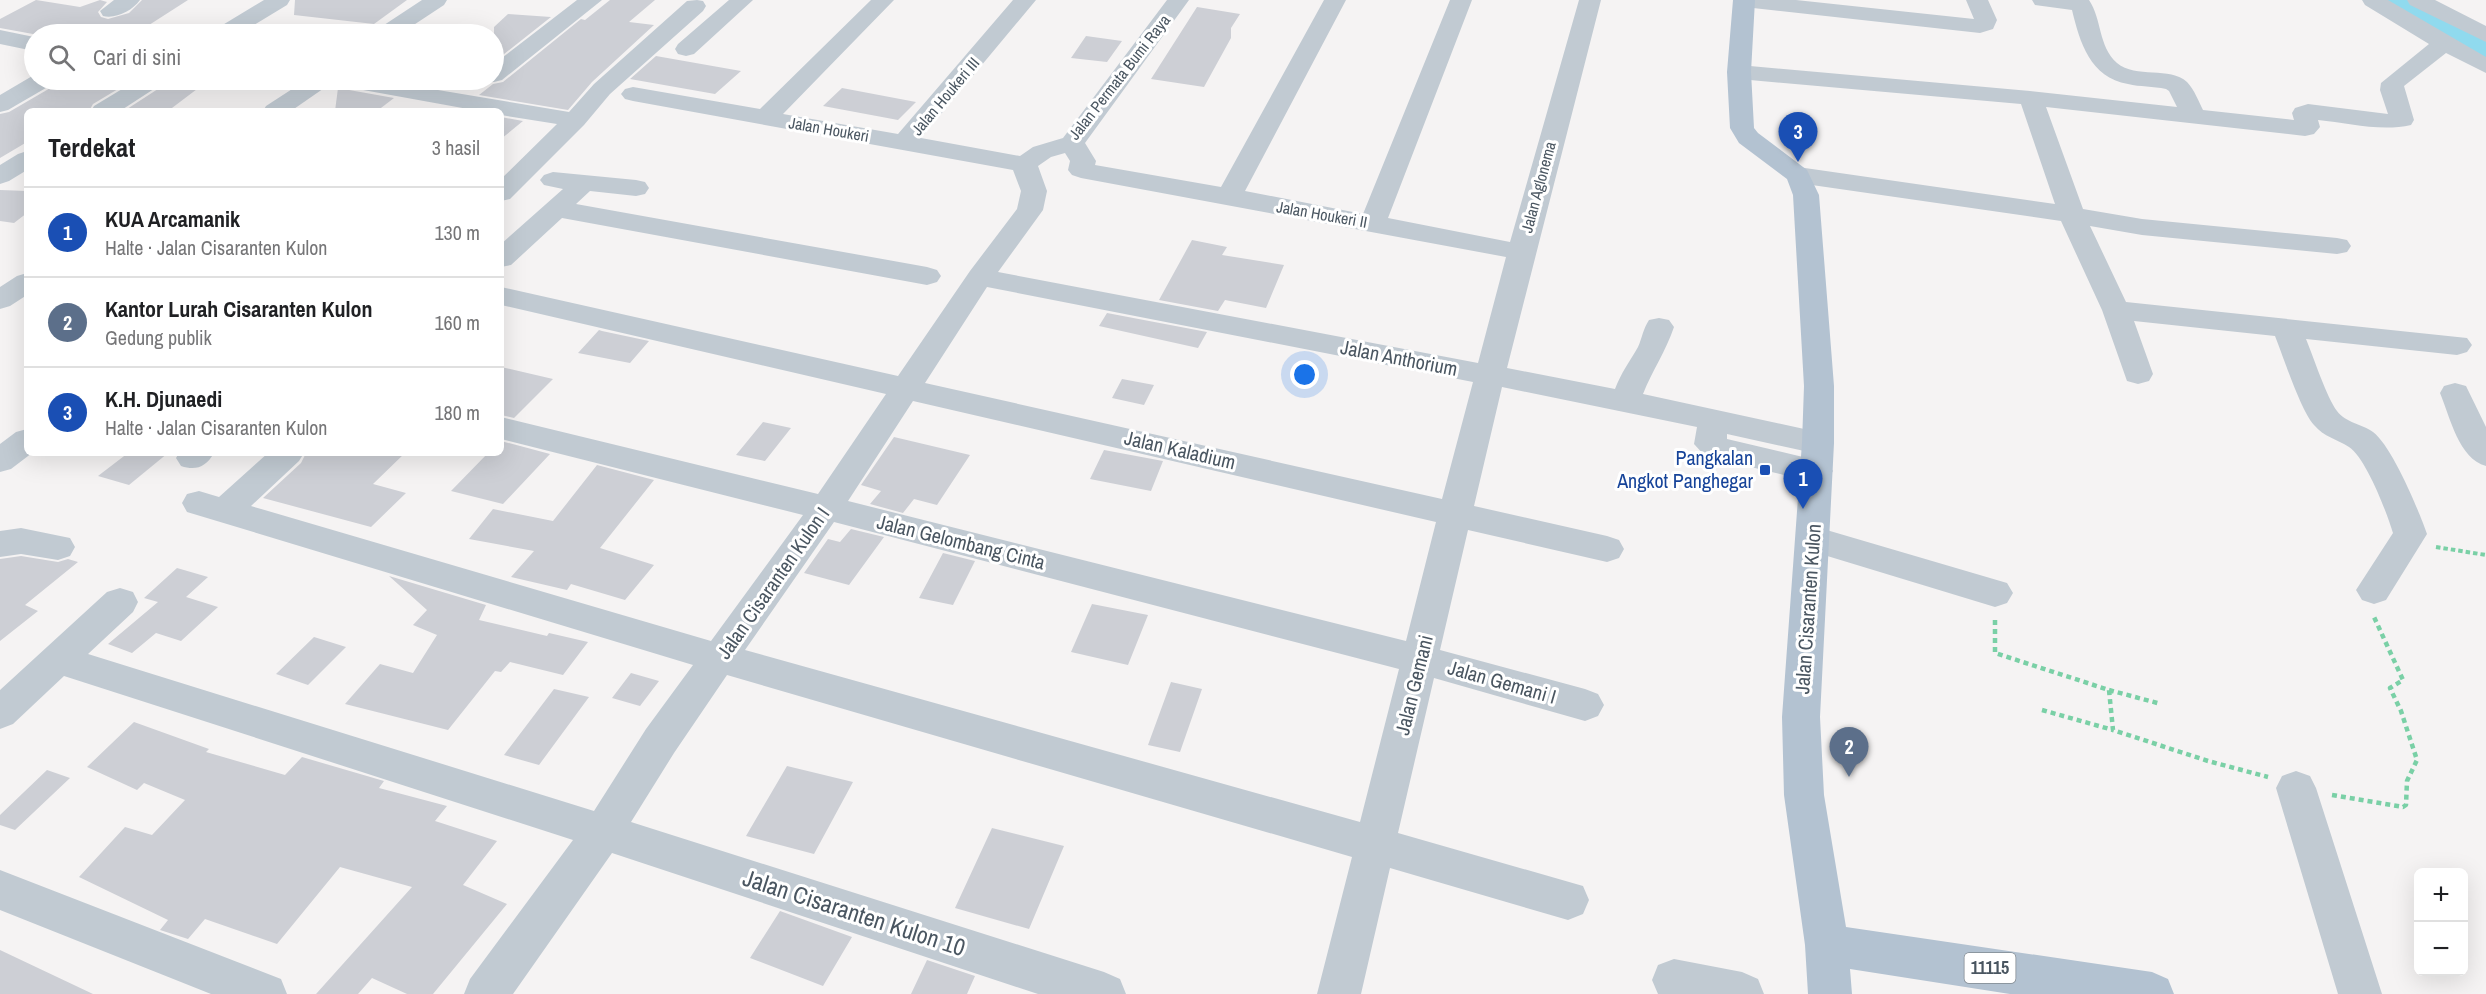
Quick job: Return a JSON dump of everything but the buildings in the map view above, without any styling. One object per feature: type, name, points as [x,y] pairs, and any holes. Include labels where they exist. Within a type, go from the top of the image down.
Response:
[{"type":"main road","points":[[1744,1],[1739,72],[1742,128],[1748,138],[1798,175]]},
{"type":"main road","name":"Jalan Cisaranten Kulon","points":[[1798,175],[1806,195],[1817,329],[1817,457],[1801,717],[1803,795],[1827,945],[1830,994]]},
{"type":"main road","name":"11115","points":[[1827,945],[2152,994]]},
{"type":"street","points":[[240,24],[279,0]]},
{"type":"street","points":[[401,24],[436,0]]},
{"type":"street","points":[[504,67],[591,0]]},
{"type":"street","points":[[686,49],[742,0]]},
{"type":"street","points":[[765,117],[883,0]]},
{"type":"street","name":"Jalan Houkeri III","points":[[905,142],[1025,0]]},
{"type":"street","name":"Jalan Permata Bumi Raya","points":[[1052,178],[1042,152],[1072,143],[1178,0]]},
{"type":"street","points":[[1229,196],[1335,0]]},
{"type":"street","points":[[1373,223],[1461,0]]},
{"type":"street","name":"Jalan Aglonema","points":[[1489,376],[1590,0]]},
{"type":"street","points":[[1744,1],[1980,26],[1985,24],[1986,20],[1977,0]]},
{"type":"street","points":[[2043,0],[2080,2],[2101,60],[2108,69],[2127,77],[2174,84],[2179,87],[2194,116]]},
{"type":"street","points":[[2373,0],[2444,43],[2482,61]]},
{"type":"street","points":[[2418,0],[2486,35]]},
{"type":"street","points":[[504,190],[575,120],[602,89],[695,6]]},
{"type":"street","points":[[0,37],[24,42]]},
{"type":"street","points":[[1739,72],[2030,98],[2301,129],[2308,127],[2304,112],[2308,111],[2402,120],[2392,90],[2393,83],[2444,43]]},
{"type":"street","points":[[5,99],[24,90]]},
{"type":"street","points":[[108,108],[136,90]]},
{"type":"street","points":[[283,108],[307,90]]},
{"type":"street","points":[[384,90],[472,108]]},
{"type":"street","points":[[455,106],[475,90]]},
{"type":"street","name":"Jalan Houkeri","points":[[633,94],[905,142],[1052,178]]},
{"type":"street","points":[[2030,98],[2043,129],[2072,216],[2116,310],[2138,374]]},
{"type":"street","points":[[504,112],[575,120]]},
{"type":"street","points":[[1052,178],[1083,161],[1072,143]]},
{"type":"street","points":[[0,176],[24,161]]},
{"type":"street","points":[[1798,175],[2192,233],[2337,246]]},
{"type":"street","name":"Jalan Houkeri II","points":[[1052,178],[1229,196],[1521,252]]},
{"type":"street","name":"Jalan Cisaranten Kulon I","points":[[486,994],[603,832],[660,741],[826,508],[980,277],[1052,178]]},
{"type":"street","points":[[553,180],[636,188]]},
{"type":"street","points":[[504,256],[584,183]]},
{"type":"street","points":[[557,209],[927,276]]},
{"type":"street","name":"Jalan Anthorium","points":[[980,277],[1714,420],[1710,444],[1716,448],[1817,457]]},
{"type":"street","points":[[0,300],[24,284]]},
{"type":"street","name":"Jalan Kaladium","points":[[504,297],[1607,549]]},
{"type":"street","points":[[2116,310],[2457,345]]},
{"type":"street","points":[[1625,401],[1637,371],[1653,346],[1659,327]]},
{"type":"street","points":[[2286,327],[2324,417],[2338,429],[2361,440],[2370,448],[2401,506],[2410,534],[2372,600]]},
{"type":"street","name":"Jalan Gemani","points":[[1339,994],[1489,376]]},
{"type":"street","points":[[2455,393],[2479,446],[2486,454]]},
{"type":"street","name":"Jalan Gelombang Cinta","points":[[504,429],[1420,659]]},
{"type":"street","points":[[0,461],[24,442]]},
{"type":"street","points":[[284,456],[213,506],[719,658],[1568,900]]},
{"type":"street","points":[[1813,539],[1995,593]]},
{"type":"street","points":[[0,544],[21,541],[58,547]]},
{"type":"street","points":[[0,713],[120,602]]},
{"type":"street","name":"Jalan Cisaranten Kulon 10","points":[[57,659],[1104,994]]},
{"type":"street","name":"Jalan Gemani I","points":[[1420,659],[1585,705]]},
{"type":"street","points":[[2296,788],[2360,994]]},
{"type":"street","points":[[0,890],[265,994]]},
{"type":"street","points":[[1674,980],[1742,994]]},
{"type":"path","points":[[2405,542],[2486,555]]},
{"type":"path","points":[[1995,593],[1995,653],[2109,690],[2161,704]]},
{"type":"path","points":[[2042,710],[2208,761],[2288,782],[2296,788],[2403,807],[2406,805],[2404,791],[2406,778],[2417,760],[2401,711],[2390,688],[2403,680],[2372,600]]},
{"type":"path","points":[[2109,690],[2113,730]]},
{"type":"waterway","points":[[2392,0],[2486,51]]},
{"type":"place","name":"K.H. Djunaedi","points":[[1798,162]]},
{"type":"place","name":"Pangkalan Angkot Panghegar","points":[[1765,470]]},
{"type":"place","name":"KUA Arcamanik","points":[[1803,509]]},
{"type":"place","name":"Kantor Lurah Cisaranten Kulon","points":[[1849,777]]}]
